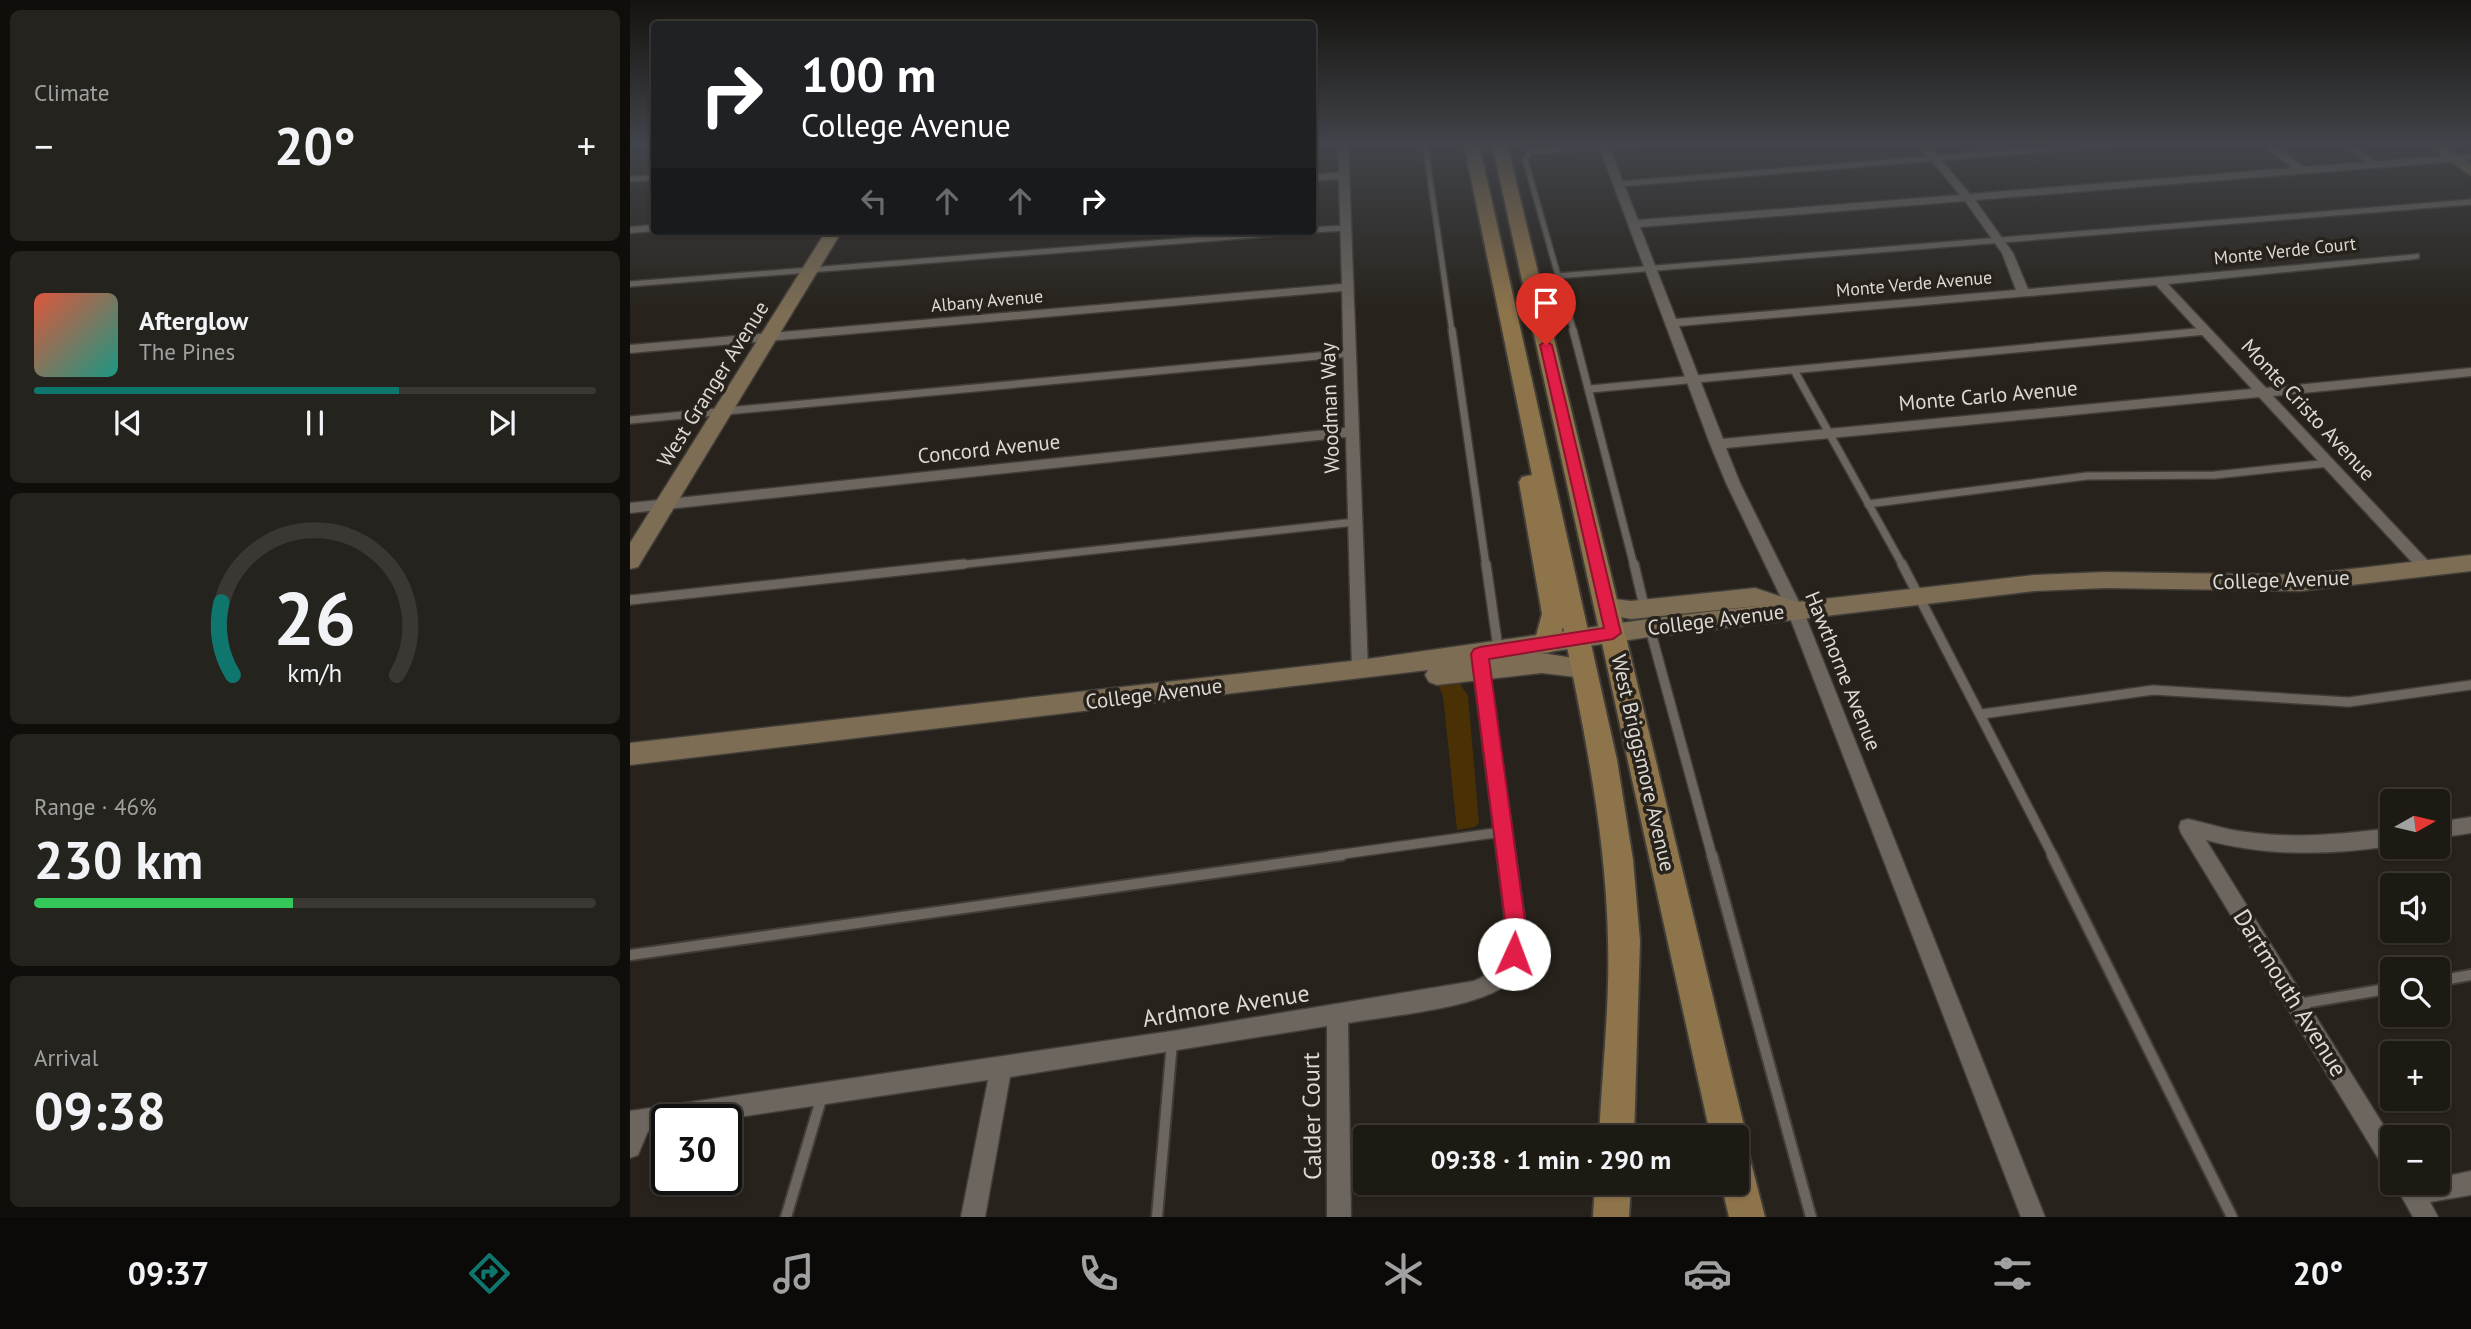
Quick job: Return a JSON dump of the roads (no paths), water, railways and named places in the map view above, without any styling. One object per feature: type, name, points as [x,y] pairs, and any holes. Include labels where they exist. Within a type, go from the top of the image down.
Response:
[{"type":"main road","name":"West Briggsmore Avenue","points":[[1483,201],[1605,772],[1622,897],[1623,992],[1617,1125]]},
{"type":"main road","name":"West Briggsmore Avenue","points":[[1515,201],[1726,1125]]},
{"type":"main road","points":[[1532,425],[1527,467],[1554,614],[1547,643]]},
{"type":"main road","points":[[1611,1217],[1612,1195]]},
{"type":"main road","points":[[1742,1195],[1747,1217]]},
{"type":"street","name":"Woodman Way","points":[[1344,201],[1360,670]]},
{"type":"street","name":"Hawthorne Avenue","points":[[1625,201],[1717,444],[1795,610],[2033,1217]]},
{"type":"street","points":[[1634,224],[1943,201]]},
{"type":"street","points":[[1968,201],[2000,239],[2016,267],[2023,293]]},
{"type":"street","points":[[630,230],[651,228]]},
{"type":"street","name":"West Granger Avenue","points":[[630,561],[832,235]]},
{"type":"street","name":"Monte Verde Court","points":[[2159,281],[2415,256]]},
{"type":"street","name":"Monte Verde Avenue","points":[[1671,323],[2159,281]]},
{"type":"street","name":"Monte Cristo Avenue","points":[[2159,281],[2426,568]]},
{"type":"street","name":"Albany Avenue","points":[[630,349],[1347,287]]},
{"type":"street","name":"Monte Carlo Avenue","points":[[1717,444],[2044,410],[2142,405],[2471,372]]},
{"type":"street","name":"Concord Avenue","points":[[630,508],[1353,432]]},
{"type":"street","name":"College Avenue","points":[[630,754],[1360,670],[1487,658],[1578,638],[1610,620],[1795,610],[2063,581],[2300,583],[2471,563]]},
{"type":"street","points":[[1647,618],[1755,597],[1772,590],[1778,577]]},
{"type":"street","points":[[1755,597],[1795,610]]},
{"type":"street","points":[[1487,658],[1584,668]]},
{"type":"street","name":"Ardmore Avenue","points":[[635,1121],[1172,1042],[1474,991],[1496,983],[1507,972],[1514,954],[1516,928],[1502,832],[1487,658]]},
{"type":"street","points":[[2450,828],[2471,825]]},
{"type":"street","name":"Dartmouth Avenue","points":[[2380,839],[2356,843],[2300,844],[2246,841],[2188,827],[2380,1140]]},
{"type":"street","name":"Calder Court","points":[[1337,1015],[1339,1217]]},
{"type":"street","points":[[973,1217],[1001,1068]]},
{"type":"street","points":[[630,1147],[635,1121]]},
{"type":"street","points":[[2450,1185],[2471,1183]]},
{"type":"street","points":[[2413,1195],[2426,1217]]},
{"type":"lane","points":[[1432,201],[1487,658]]},
{"type":"lane","points":[[1536,201],[1590,389],[1647,618],[1811,1217]]},
{"type":"lane","points":[[1557,276],[2471,202]]},
{"type":"lane","points":[[1316,230],[1345,228]]},
{"type":"lane","points":[[630,284],[1255,235]]},
{"type":"lane","points":[[1590,389],[2206,331]]},
{"type":"lane","points":[[630,420],[1349,353]]},
{"type":"lane","points":[[1794,370],[1825,433],[1920,596],[1982,714],[2232,1217]]},
{"type":"lane","points":[[1868,504],[2087,476],[2215,475],[2329,463]]},
{"type":"lane","points":[[630,600],[1355,522]]},
{"type":"lane","points":[[1982,714],[2153,690],[2349,702],[2471,685]]},
{"type":"lane","points":[[630,955],[1502,832]]},
{"type":"lane","points":[[2450,979],[2471,975]]},
{"type":"lane","points":[[2298,1004],[2380,990]]},
{"type":"lane","points":[[1157,1217],[1172,1042]]},
{"type":"lane","points":[[786,1217],[822,1093]]}]
